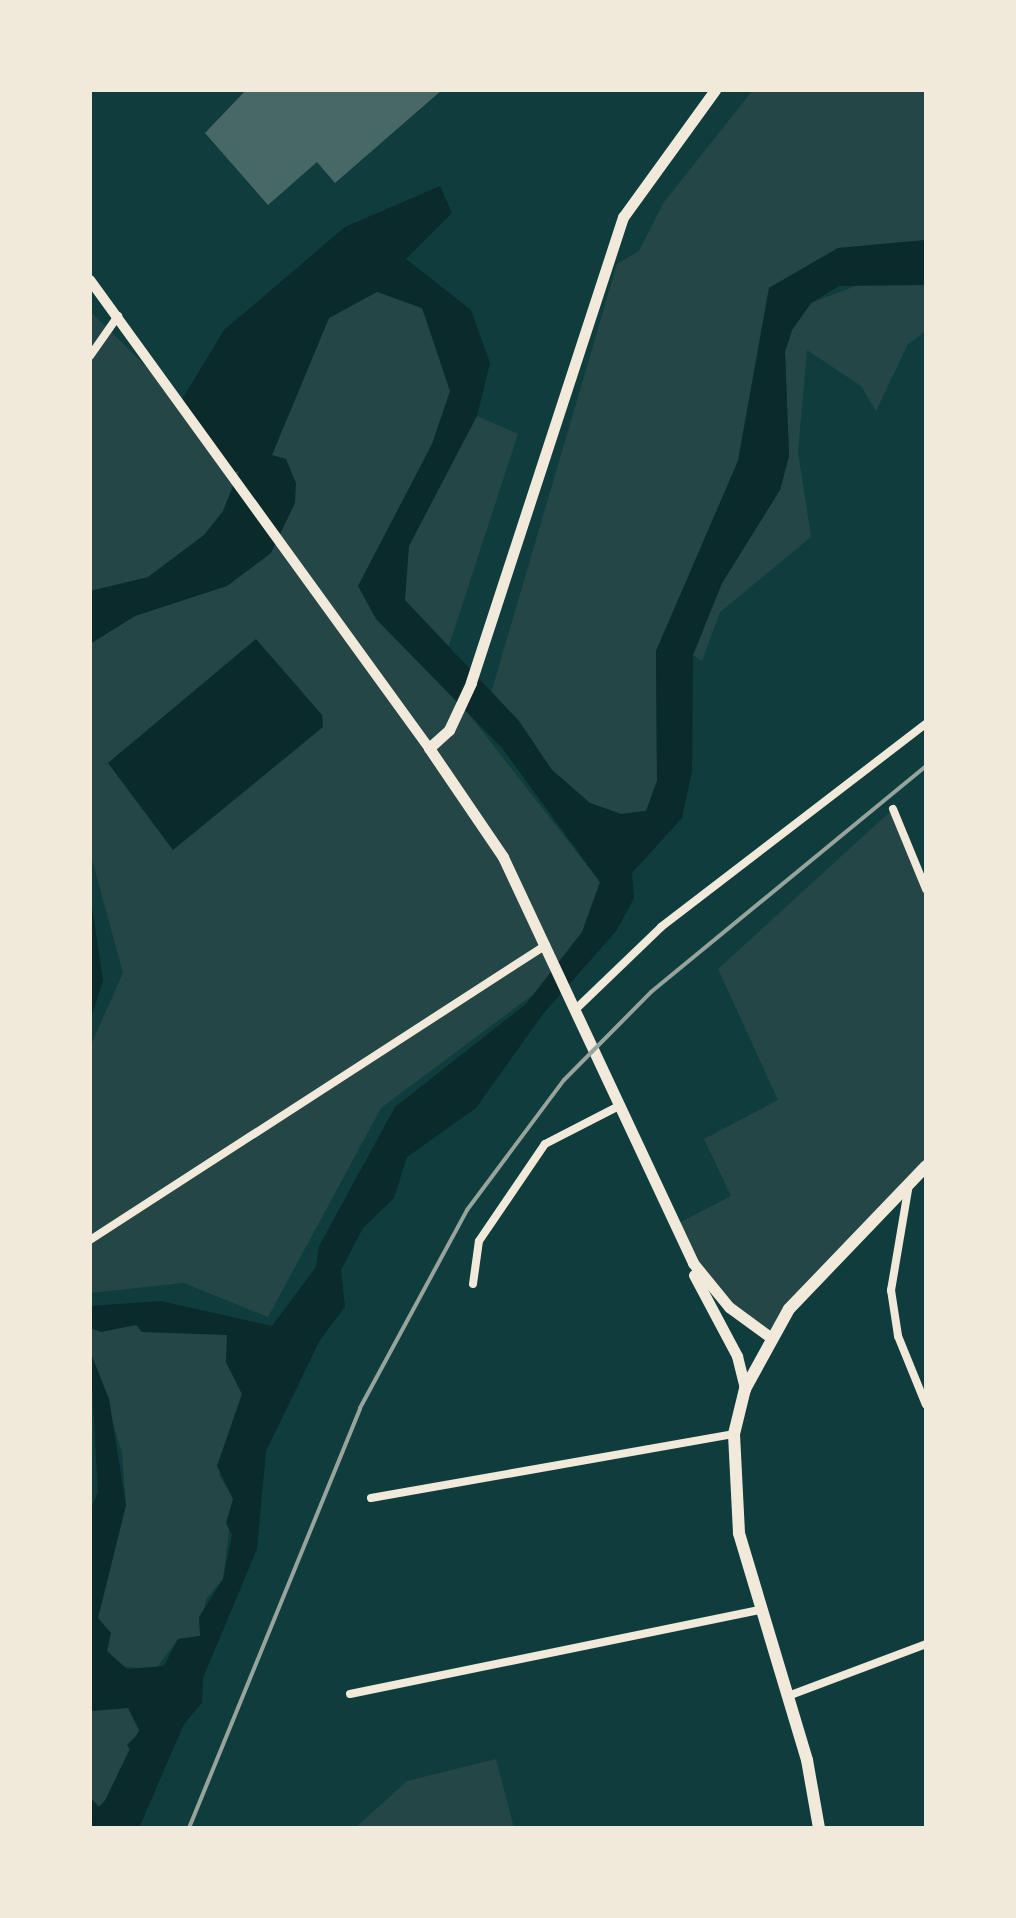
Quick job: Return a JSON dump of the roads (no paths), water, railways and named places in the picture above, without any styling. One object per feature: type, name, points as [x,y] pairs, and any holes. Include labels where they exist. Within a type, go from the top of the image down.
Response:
[{"type":"main road","points":[[715,90],[638,189],[611,246],[475,673],[462,705],[429,748],[503,857],[578,1007],[686,1251],[737,1356],[745,1389]]},
{"type":"main road","points":[[819,1828],[788,1696],[732,1500],[734,1434],[745,1389],[770,1337],[926,1166]]},
{"type":"main road","points":[[686,1251],[729,1307],[770,1337]]},
{"type":"street","points":[[90,280],[429,748]]},
{"type":"street","points":[[90,356],[118,316]]},
{"type":"street","points":[[578,1007],[661,927],[926,724]]},
{"type":"street","points":[[893,809],[926,889]]},
{"type":"street","points":[[90,1240],[546,945]]},
{"type":"street","points":[[473,1284],[479,1241],[545,1144],[622,1104]]},
{"type":"street","points":[[911,1180],[891,1290],[898,1336],[926,1405]]},
{"type":"street","points":[[371,1498],[734,1434]]},
{"type":"street","points":[[350,1694],[761,1610]]},
{"type":"street","points":[[788,1696],[926,1644]]},
{"type":"waterway","points":[[105,1828],[151,1733]]},
{"type":"railway","points":[[189,1828],[360,1408],[467,1210],[564,1080],[651,992],[926,766]]}]
